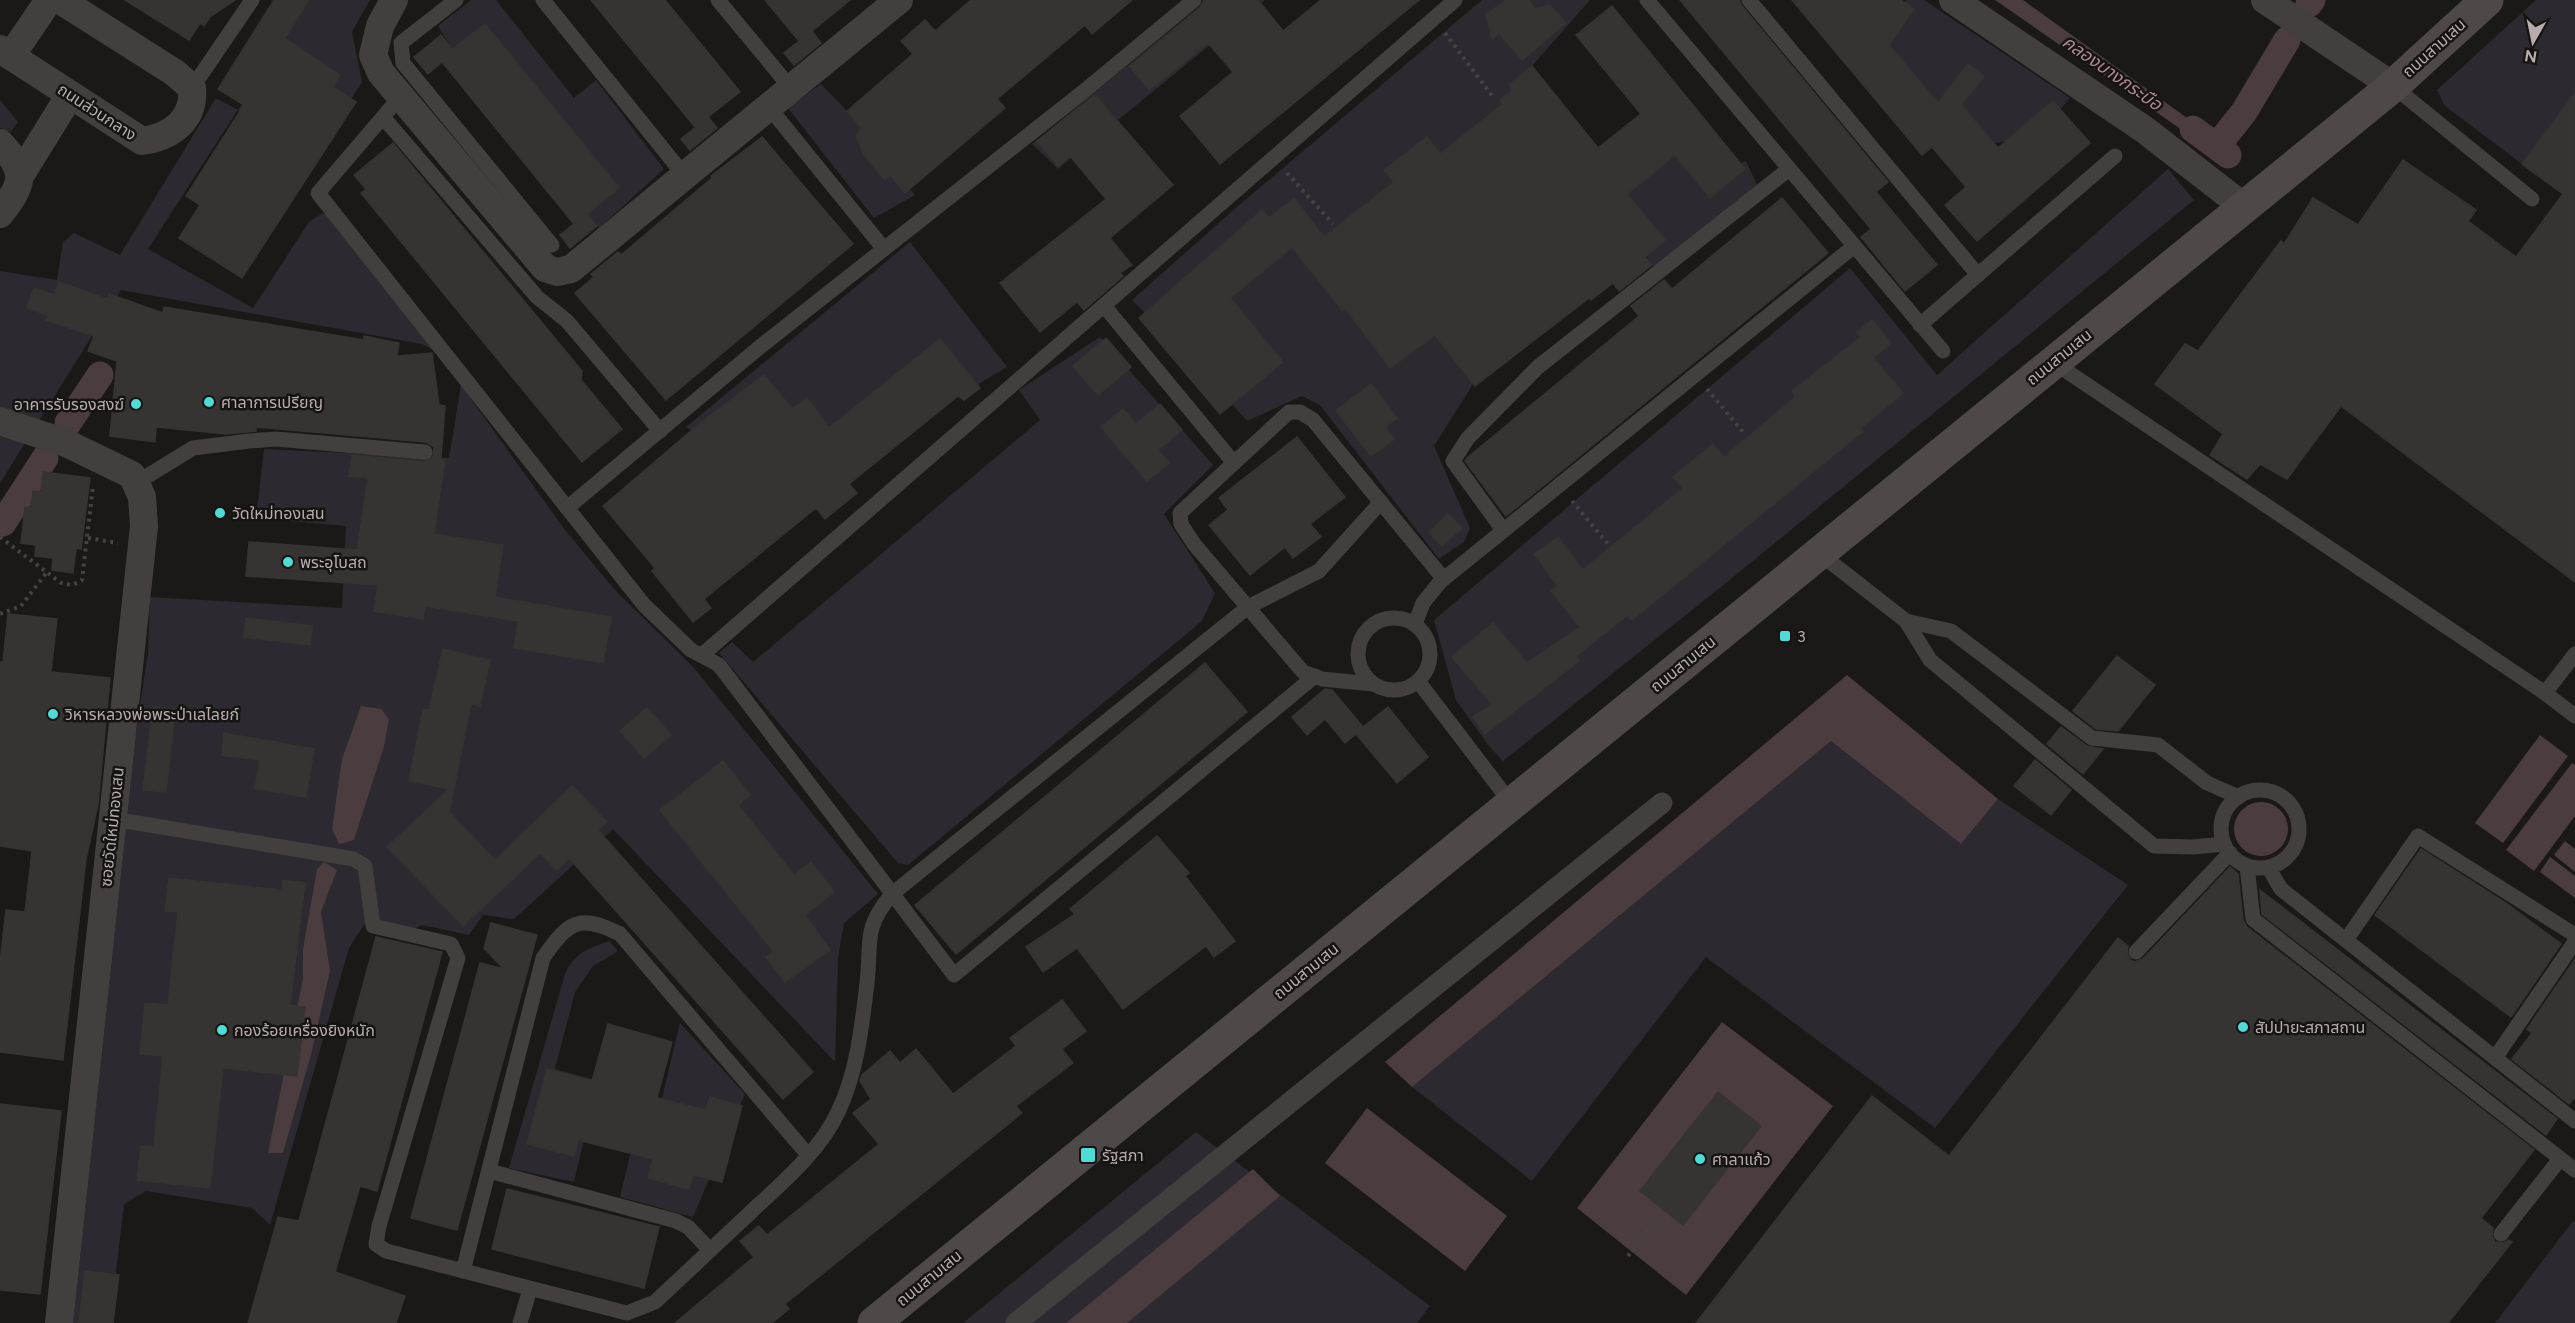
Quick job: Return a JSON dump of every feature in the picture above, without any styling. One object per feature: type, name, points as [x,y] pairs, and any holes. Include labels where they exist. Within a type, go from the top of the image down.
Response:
[{"type":"main road","name":"ถนนสามเสน","points":[[873,1323],[2393,86],[2487,0]]},
{"type":"street","points":[[5,52],[49,0]]},
{"type":"street","points":[[60,0],[175,73],[192,88]]},
{"type":"street","points":[[394,0],[380,26],[373,55],[392,107],[545,268],[556,272],[571,269],[790,87],[899,0]]},
{"type":"street","points":[[1953,0],[2155,137],[2244,207]]},
{"type":"street","points":[[2265,0],[2393,86]]},
{"type":"street","name":"ถนนส่วนกลาง","points":[[5,52],[142,141],[160,138],[174,132],[187,116],[194,99],[192,88]]},
{"type":"street","points":[[0,214],[16,193],[21,174],[70,95]]},
{"type":"street","points":[[0,143],[16,160],[21,174]]},
{"type":"street","points":[[0,421],[66,444],[132,475],[136,483]]},
{"type":"street","name":"ซอยวัดใหม่ทองเสน","points":[[59,1323],[144,526],[142,497],[136,483]]},
{"type":"street","points":[[1016,1323],[1662,803]]},
{"type":"lane","points":[[192,88],[252,0]]},
{"type":"lane","points":[[456,0],[401,43],[403,63],[552,244]]},
{"type":"lane","points":[[543,0],[684,175]]},
{"type":"lane","points":[[718,0],[790,87]]},
{"type":"lane","points":[[567,508],[1194,0]]},
{"type":"lane","points":[[702,656],[1455,0]]},
{"type":"lane","points":[[1647,0],[1942,351]]},
{"type":"lane","points":[[1749,0],[1978,275]]},
{"type":"lane","points":[[2393,86],[2532,200]]},
{"type":"lane","points":[[768,106],[884,249]]},
{"type":"lane","points":[[660,431],[567,321],[537,297],[392,107],[318,193],[644,605],[691,650],[719,666],[954,975],[1315,676]]},
{"type":"lane","points":[[1920,325],[2115,156]]},
{"type":"lane","points":[[1503,530],[1453,461],[1468,438],[1538,367],[1789,169]]},
{"type":"lane","points":[[1414,624],[1422,603],[1443,578],[1853,247]]},
{"type":"lane","points":[[1105,307],[1234,463]]},
{"type":"lane","points":[[2053,362],[2545,693],[2575,716]]},
{"type":"lane","points":[[1374,684],[1364,676],[1357,653],[1359,642],[1366,631],[1374,623],[1386,618],[1398,618],[1414,624],[1426,638],[1431,649],[1428,667],[1418,681],[1408,688],[1396,691],[1374,684],[1315,676],[1303,672],[1194,544],[1181,524],[1180,513],[1289,412],[1300,412],[1313,420],[1443,578]]},
{"type":"lane","points":[[136,483],[193,448],[276,438],[425,452]]},
{"type":"lane","points":[[113,819],[354,859],[365,866],[373,926],[451,944],[456,948],[458,958],[379,1226],[376,1244],[386,1251],[627,1313],[655,1302],[791,1174],[825,1135],[839,1111],[855,1058],[867,981],[869,934],[878,912],[892,894],[1248,607],[1319,572],[1381,502]]},
{"type":"lane","points":[[1819,553],[1905,621],[1930,660],[2154,846],[2227,849],[2247,866],[2268,867],[2290,855],[2296,844],[2299,832],[2293,808],[2285,799],[2262,790],[2239,797],[2230,804],[2222,823],[2227,849]]},
{"type":"lane","points":[[1905,621],[1951,631],[2092,738],[2158,745],[2207,783],[2239,797]]},
{"type":"lane","points":[[2545,693],[2575,654]]},
{"type":"lane","points":[[1418,681],[1511,803]]},
{"type":"lane","points":[[2346,940],[2418,836],[2575,936],[2574,943],[2495,1058]]},
{"type":"lane","points":[[2136,952],[2227,849]]},
{"type":"lane","points":[[2247,866],[2253,919],[2575,1170]]},
{"type":"lane","points":[[2268,867],[2281,889],[2575,1121]]},
{"type":"lane","points":[[463,1271],[543,958],[571,927],[584,922],[600,924],[620,934],[808,1155]]},
{"type":"lane","points":[[2501,1234],[2560,1158]]},
{"type":"lane","points":[[489,1171],[676,1221],[688,1227],[710,1250]]},
{"type":"lane","points":[[520,1323],[530,1289]]},
{"type":"path","points":[[1434,18],[1493,98]]},
{"type":"path","points":[[1274,158],[1333,224]]},
{"type":"path","points":[[1695,375],[1743,432]]},
{"type":"path","points":[[0,537],[61,583],[73,585],[82,580],[96,458]]},
{"type":"path","points":[[1558,485],[1608,544]]},
{"type":"path","points":[[0,614],[21,606],[47,572]]},
{"type":"path","points":[[1628,1256],[1662,1209]]},
{"type":"shaded area","points":[[309,0],[370,0],[352,32],[362,82],[344,111],[237,111],[148,249],[253,308],[309,222],[323,213],[334,219],[437,352],[422,344],[121,290],[0,483],[0,271],[57,280],[63,242],[74,233],[120,255],[216,98],[238,110]]},
{"type":"shaded area","points":[[471,0],[496,0],[574,98],[596,80],[664,169],[599,228],[587,214],[618,188],[485,24],[452,49],[438,26]]},
{"type":"shaded area","points":[[1207,0],[1265,0],[1058,169],[1032,144]]},
{"type":"shaded area","points":[[1482,0],[1590,0],[1532,66],[1500,193],[1540,246],[1470,389],[1434,446],[1470,528],[1464,542],[1439,559],[1320,405],[1302,396],[1247,421],[1231,403],[1283,362],[1215,284],[1148,316],[1132,300],[1238,206]]},
{"type":"shaded area","points":[[1906,0],[1924,0],[2070,98],[2038,134],[1973,148],[1874,39]]},
{"type":"shaded area","points":[[2536,0],[2575,0],[2575,93],[2522,164],[2445,106],[2437,90]]},
{"type":"shaded area","points":[[821,84],[847,111],[915,195],[874,218],[788,108]]},
{"type":"shaded area","points":[[0,100],[18,122],[11,132],[0,128]]},
{"type":"shaded area","points":[[1671,138],[1702,180],[1746,161],[1757,185],[1654,267],[1604,196]]},
{"type":"shaded area","points":[[2168,169],[2194,200],[1726,583],[1503,761],[1488,745],[1456,700],[1434,620],[1850,268],[1937,375]]},
{"type":"shaded area","points":[[910,242],[1007,367],[787,498],[686,427]]},
{"type":"shaded area","points":[[1100,337],[1213,465],[1164,514],[1215,593],[1202,621],[908,865],[898,863],[719,653],[732,642],[753,662],[1040,420],[1019,390]]},
{"type":"shaded area","points":[[461,385],[565,530],[614,589],[694,668],[878,894],[844,923],[838,958],[835,1062],[613,829],[514,919],[483,915],[469,935],[422,925],[408,932],[365,923],[349,948],[270,1225],[252,1208],[146,1191],[124,1204],[110,1323],[73,1323],[130,772],[148,653],[150,597],[342,608],[346,526],[256,518],[264,449],[449,458]]},
{"type":"shaded area","points":[[1831,741],[1961,844],[1998,799],[2128,885],[1935,1128],[1706,957],[1532,1181],[1412,1087]]},
{"type":"shaded area","points":[[609,941],[618,951],[593,966],[575,992],[555,1069],[662,1098],[680,1023],[745,1094],[693,1217],[620,1197],[632,1147],[585,1135],[574,1182],[509,1168],[565,974],[578,956],[588,949]]},
{"type":"shaded area","points":[[1196,1132],[1430,1306],[1417,1323],[963,1323]]},
{"type":"shaded area","points":[[2573,1221],[2575,1222],[2575,1323],[2495,1323]]},
{"type":"water","points":[[1995,0],[2023,0],[2226,146],[2218,155]]},
{"type":"water","points":[[1847,675],[1998,799],[1961,844],[1831,741],[1412,1087],[1385,1062]]},
{"type":"water","points":[[361,706],[381,709],[389,719],[384,746],[354,840],[339,844],[332,829],[342,759]]},
{"type":"water","points":[[2540,735],[2568,756],[2503,843],[2475,823]]},
{"type":"water","points":[[2572,763],[2575,765],[2575,816],[2534,871],[2506,850]]},
{"type":"water","points":[[2261,802],[2271,804],[2280,810],[2286,819],[2288,829],[2286,839],[2280,848],[2271,854],[2261,856],[2251,854],[2242,848],[2236,839],[2234,829],[2236,819],[2242,810],[2251,804]]},
{"type":"water","points":[[2565,841],[2575,849],[2575,872],[2554,855]]},
{"type":"water","points":[[2550,857],[2575,876],[2575,898],[2540,872]]},
{"type":"water","points":[[324,862],[337,870],[321,912],[330,971],[312,1051],[283,1153],[268,1153],[303,979],[303,949],[317,869]]},
{"type":"water","points":[[1722,1022],[1833,1106],[1686,1295],[1577,1208]]},
{"type":"water","points":[[1367,1108],[1507,1216],[1465,1271],[1325,1163]]},
{"type":"water","points":[[1253,1169],[1280,1196],[1127,1323],[1066,1323]]},
{"type":"building","points":[[125,0],[235,0],[210,17],[204,26],[200,23],[189,40]]},
{"type":"building","points":[[274,0],[309,0],[285,38],[340,75],[333,87],[356,102],[242,278],[179,238],[200,205],[186,196],[244,105],[218,89]]},
{"type":"building","points":[[591,0],[665,0],[740,92],[695,127]]},
{"type":"building","points":[[765,0],[850,0],[812,31],[821,43],[794,65],[784,53],[799,41]]},
{"type":"building","points":[[971,0],[1132,0],[1092,34],[1085,25],[997,99],[1005,108],[905,193],[890,175],[885,180],[864,155],[856,135],[862,129],[847,111],[913,54],[901,41],[925,20],[935,31]]},
{"type":"building","points":[[1204,0],[1258,0],[1283,31],[1321,0],[1419,0],[1220,164],[1180,116],[1233,72],[1208,43],[1149,90],[1130,66],[1200,8]]},
{"type":"building","points":[[1507,0],[1529,0],[1535,9],[1550,5],[1566,23],[1522,60],[1499,33],[1492,39],[1486,14]]},
{"type":"building","points":[[1680,0],[1739,0],[1888,182],[1876,192],[1937,265],[1905,291],[1861,237],[1871,229]]},
{"type":"building","points":[[1792,0],[1901,0],[1914,9],[1889,45],[1938,103],[1968,64],[1984,76],[1961,105],[1998,148],[2053,101],[2090,143],[1977,241],[1945,205],[1966,187],[1932,147],[1922,155]]},
{"type":"building","points":[[1612,6],[1745,169],[1710,198],[1675,155],[1627,194],[1665,240],[1645,257],[1652,265],[1619,291],[1613,283],[1591,300],[1589,298],[1475,386],[1435,335],[1390,368],[1345,308],[1342,310],[1292,247],[1230,298],[1283,362],[1220,414],[1139,318],[1262,210],[1269,218],[1294,198],[1324,237],[1394,182],[1384,170],[1427,137],[1440,154],[1503,104],[1500,100],[1512,90],[1509,85],[1532,66],[1598,148],[1641,114],[1576,35]]},
{"type":"building","points":[[485,24],[619,188],[587,214],[597,226],[570,248],[560,235],[574,224],[442,62],[428,74],[414,57],[441,35],[452,49]]},
{"type":"building","points":[[2575,93],[2575,582],[2341,406],[2287,479],[2260,464],[2247,479],[2210,455],[2223,434],[2155,384],[2185,344],[2198,351],[2281,241],[2284,244],[2313,198],[2358,225],[2403,160],[2476,210],[2468,221],[2516,257],[2563,194],[2522,164]]},
{"type":"building","points":[[1095,95],[1173,185],[1110,238],[1132,265],[1120,273],[1123,276],[1084,310],[1077,302],[1040,332],[1000,283],[1106,199],[1070,156],[1058,166],[1037,141]]},
{"type":"building","points":[[708,117],[717,128],[690,150],[681,139]]},
{"type":"building","points":[[762,137],[853,244],[666,400],[575,293],[594,277],[591,274],[618,252],[621,255],[712,178],[711,176]]},
{"type":"building","points":[[393,143],[582,371],[581,380],[622,429],[582,462],[361,193],[366,189],[354,175]]},
{"type":"building","points":[[1782,198],[1828,253],[1506,516],[1465,461],[1467,458],[1639,316],[1631,306],[1664,280],[1672,289]]},
{"type":"building","points":[[59,282],[107,299],[109,294],[163,313],[164,307],[364,340],[364,336],[399,343],[397,356],[432,353],[439,405],[445,406],[441,459],[445,459],[434,534],[503,545],[495,597],[611,617],[603,663],[514,648],[518,621],[425,606],[423,619],[374,611],[378,585],[246,576],[249,542],[357,550],[368,478],[349,476],[352,455],[425,462],[433,457],[434,447],[426,442],[256,427],[256,431],[226,434],[156,427],[155,442],[110,436],[117,361],[88,351],[94,336],[46,320],[48,315],[27,308],[34,288],[54,295]]},
{"type":"building","points":[[1872,320],[1891,343],[1873,358],[1903,393],[1861,428],[1863,431],[1632,620],[1628,615],[1576,656],[1579,661],[1485,734],[1473,717],[1492,704],[1452,657],[1493,623],[1527,663],[1580,627],[1551,591],[1558,586],[1534,554],[1558,537],[1584,569],[1683,488],[1673,477],[1713,444],[1724,457],[1796,397],[1792,391],[1861,337],[1857,332]]},
{"type":"building","points":[[1106,338],[1131,367],[1098,395],[1073,366]]},
{"type":"building","points":[[940,339],[980,388],[964,400],[958,396],[849,484],[857,493],[825,519],[816,508],[704,599],[711,608],[693,622],[652,571],[655,568],[603,506],[699,424],[764,375],[792,409],[807,398],[829,428]]},
{"type":"building","points":[[1371,384],[1397,418],[1385,427],[1394,439],[1371,456],[1336,411]]},
{"type":"building","points":[[1160,404],[1182,430],[1158,450],[1169,463],[1147,481],[1101,427],[1123,409],[1136,424]]},
{"type":"building","points":[[1297,437],[1345,497],[1310,524],[1321,537],[1293,558],[1285,547],[1250,575],[1209,525],[1228,510],[1219,498]]},
{"type":"building","points":[[43,472],[90,478],[81,549],[76,548],[73,573],[52,570],[53,558],[35,556],[36,545],[21,543],[25,507],[31,508],[33,491],[41,492]]},
{"type":"building","points":[[1448,514],[1462,528],[1442,546],[1429,532]]},
{"type":"building","points":[[8,614],[57,619],[51,672],[110,678],[98,804],[86,859],[63,1060],[0,1052],[0,963],[6,910],[25,912],[32,851],[0,846],[0,662],[3,662]]},
{"type":"building","points":[[246,618],[312,626],[310,645],[244,637]]},
{"type":"building","points":[[443,649],[490,660],[480,706],[471,704],[449,812],[495,860],[572,786],[607,822],[598,830],[813,1072],[783,1099],[569,858],[557,870],[540,853],[463,926],[387,847],[449,789],[409,781],[423,709],[429,710]]},
{"type":"building","points":[[2117,656],[2155,685],[2118,731],[2096,729],[2073,711]]},
{"type":"building","points":[[1205,663],[1247,712],[956,954],[915,905]]},
{"type":"building","points":[[1325,689],[1332,690],[1363,727],[1388,707],[1428,757],[1397,783],[1356,734],[1345,743],[1325,719],[1307,735],[1292,717]]},
{"type":"building","points":[[153,707],[175,709],[166,792],[143,790]]},
{"type":"building","points":[[647,708],[671,735],[644,758],[620,731]]},
{"type":"building","points":[[2061,727],[2087,746],[2103,749],[2083,774],[2047,744]]},
{"type":"building","points":[[224,733],[314,749],[306,797],[255,789],[260,760],[222,755]]},
{"type":"building","points":[[2035,760],[2071,790],[2051,815],[2014,786]]},
{"type":"building","points":[[723,761],[750,795],[738,805],[794,875],[811,862],[834,892],[805,915],[830,950],[785,982],[766,957],[774,952],[660,810]]},
{"type":"building","points":[[1157,836],[1189,873],[1185,876],[1235,941],[1214,957],[1206,946],[1123,1009],[1077,948],[1043,972],[1026,947],[1075,914],[1070,909]]},
{"type":"building","points":[[2421,849],[2506,903],[2561,944],[2511,1017],[2375,915]]},
{"type":"building","name":"สัปปายะสภาสถาน","points":[[2230,867],[2238,874],[2243,920],[2247,927],[2534,1150],[2481,1218],[2493,1228],[2492,1237],[2495,1242],[2504,1243],[2509,1240],[2512,1242],[2448,1323],[1696,1323],[1872,1096],[1949,1156],[2118,938],[2128,946],[2127,954],[2130,959],[2134,962],[2143,959]]},
{"type":"building","name":"กองร้อยเครื่องยิงหนัก","points":[[169,878],[282,890],[283,880],[305,883],[290,1005],[305,1007],[297,1076],[223,1068],[210,1188],[137,1180],[141,1146],[154,1147],[163,1056],[140,1054],[145,1003],[168,1005],[178,912],[165,911]]},
{"type":"building","points":[[2260,890],[2557,1119],[2546,1135],[2262,914]]},
{"type":"building","points":[[491,923],[537,935],[457,1230],[411,1218],[480,963],[504,969],[484,948]]},
{"type":"building","points":[[376,937],[442,952],[377,1191],[360,1186],[335,1272],[405,1296],[396,1323],[248,1323],[278,1217],[299,1221]]},
{"type":"building","points":[[2575,959],[2575,1097],[2569,1104],[2512,1059],[2532,1033],[2527,1029]]},
{"type":"building","points":[[1062,1000],[1086,1031],[1062,1049],[1073,1063],[1016,1106],[1022,1113],[785,1304],[789,1309],[772,1323],[675,1323],[754,1257],[740,1241],[759,1226],[767,1235],[879,1144],[853,1113],[871,1099],[860,1081],[862,1075],[890,1051],[900,1063],[916,1049],[953,1094],[1016,1046],[1010,1038]]},
{"type":"building","points":[[608,1024],[672,1042],[657,1098],[706,1110],[710,1097],[742,1106],[722,1182],[693,1175],[689,1189],[648,1178],[653,1159],[578,1140],[574,1156],[527,1144],[547,1069],[592,1081]]},
{"type":"building","name":"ศาลาแก้ว","points":[[1718,1092],[1761,1126],[1683,1225],[1640,1191]]},
{"type":"building","points":[[0,1104],[61,1111],[40,1294],[0,1290]]},
{"type":"building","points":[[507,1189],[659,1227],[644,1288],[492,1249]]},
{"type":"building","points":[[85,1271],[119,1275],[113,1323],[79,1323]]},
{"type":"waterway","name":"คลองบางกระบือ","points":[[2309,4],[2312,0]]},
{"type":"waterway","name":"คลองบางกระบือ","points":[[2217,146],[2244,112],[2287,40]]},
{"type":"waterway","name":"คลองบางกระบือ","points":[[2193,129],[2228,155]]},
{"type":"waterway","points":[[68,423],[100,375]]},
{"type":"waterway","points":[[3,523],[45,458]]},
{"type":"place","name":"ศาลาการเปรียญ","points":[[209,402]]},
{"type":"place","name":"อาคารรับรองสงฆ์","points":[[136,404]]},
{"type":"place","name":"วัดใหม่ทองเสน","points":[[220,513]]},
{"type":"place","name":"พระอุโบสถ","points":[[288,562]]},
{"type":"place","name":"3","points":[[1785,636]]},
{"type":"place","name":"วิหารหลวงพ่อพระป่าเลไลยก์","points":[[53,714]]},
{"type":"place","name":"สัปปายะสภาสถาน","points":[[2243,1027]]},
{"type":"place","name":"กองร้อยเครื่องยิงหนัก","points":[[222,1030]]},
{"type":"place","name":"รัฐสภา","points":[[1088,1155]]},
{"type":"place","name":"ศาลาแก้ว","points":[[1700,1159]]}]
